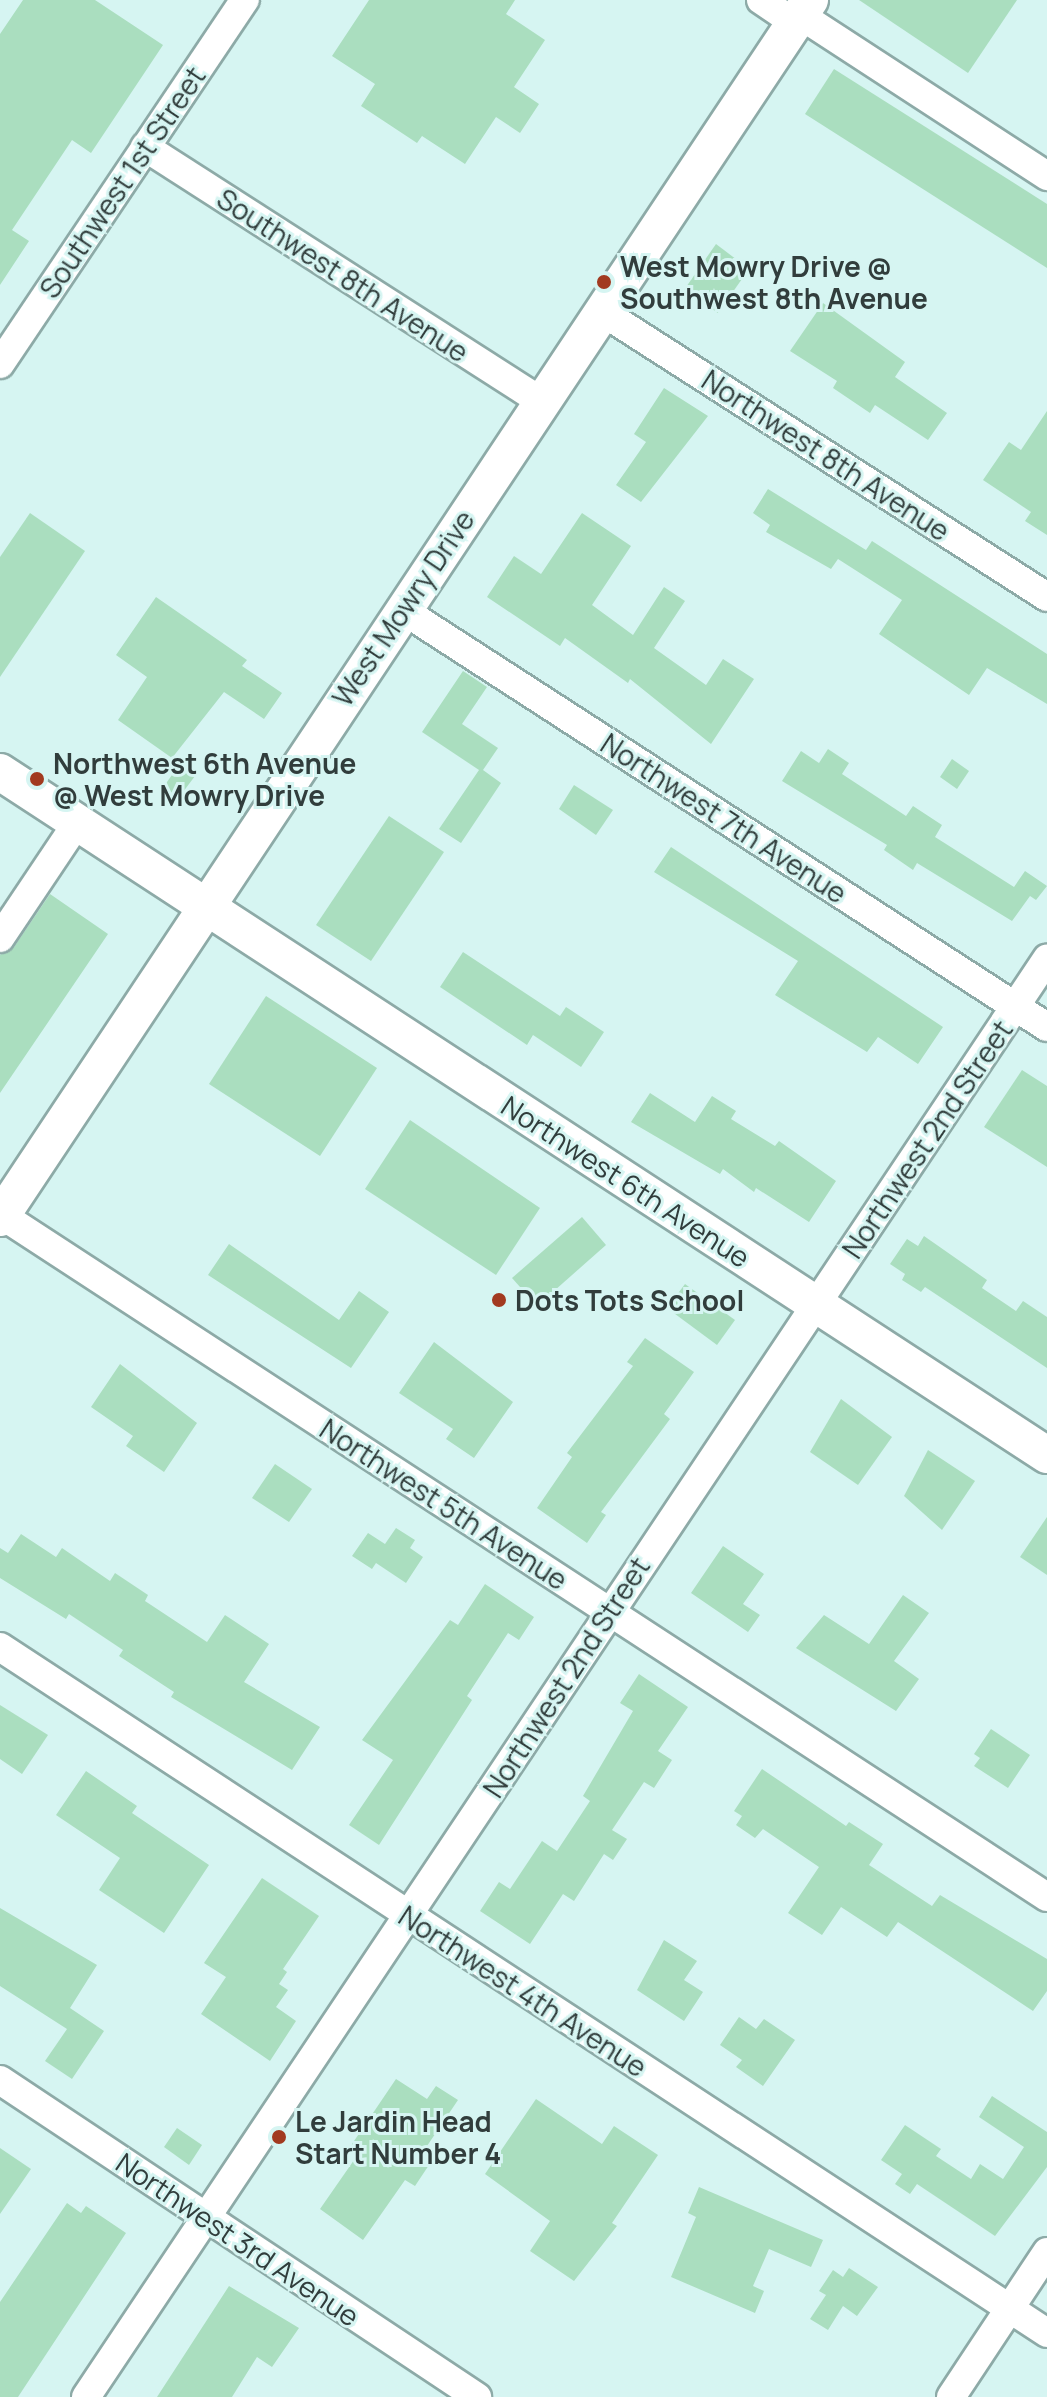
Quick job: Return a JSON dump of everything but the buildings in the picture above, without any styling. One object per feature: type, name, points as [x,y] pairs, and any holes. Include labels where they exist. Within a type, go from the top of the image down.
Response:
[{"type":"street","name":"Southwest 1st Street","points":[[0,364],[245,0]]},
{"type":"street","points":[[761,0],[802,13],[1047,176]]},
{"type":"street","name":"West Mowry Drive","points":[[1,1216],[401,609],[604,313],[802,13]]},
{"type":"street","name":"Southwest 8th Avenue","points":[[145,147],[542,402]]},
{"type":"street","name":"Northwest 8th Avenue","points":[[604,313],[1047,597]]},
{"type":"street","name":"Northwest 7th Avenue","points":[[401,609],[1047,1027]]},
{"type":"street","name":"Northwest 6th Avenue","points":[[0,772],[1047,1455]]},
{"type":"street","points":[[0,938],[77,823]]},
{"type":"street","name":"Northwest 2nd Street","points":[[86,2397],[409,1917],[607,1612],[1047,959]]},
{"type":"street","name":"Northwest 5th Avenue","points":[[1,1216],[1047,1897]]},
{"type":"street","name":"Northwest 4th Avenue","points":[[0,1647],[1047,2333]]},
{"type":"street","name":"Northwest 3rd Avenue","points":[[0,2080],[477,2397]]},
{"type":"street","points":[[951,2397],[1047,2252]]},
{"type":"place","name":"West Mowry Drive @ Southwest 8th Avenue","points":[[604,282]]},
{"type":"place","name":"Northwest 6th Avenue @ West Mowry Drive","points":[[37,779]]},
{"type":"place","name":"Dots Tots School","points":[[499,1300]]},
{"type":"place","name":"Le Jardin Head Start Number 4","points":[[279,2137]]}]
